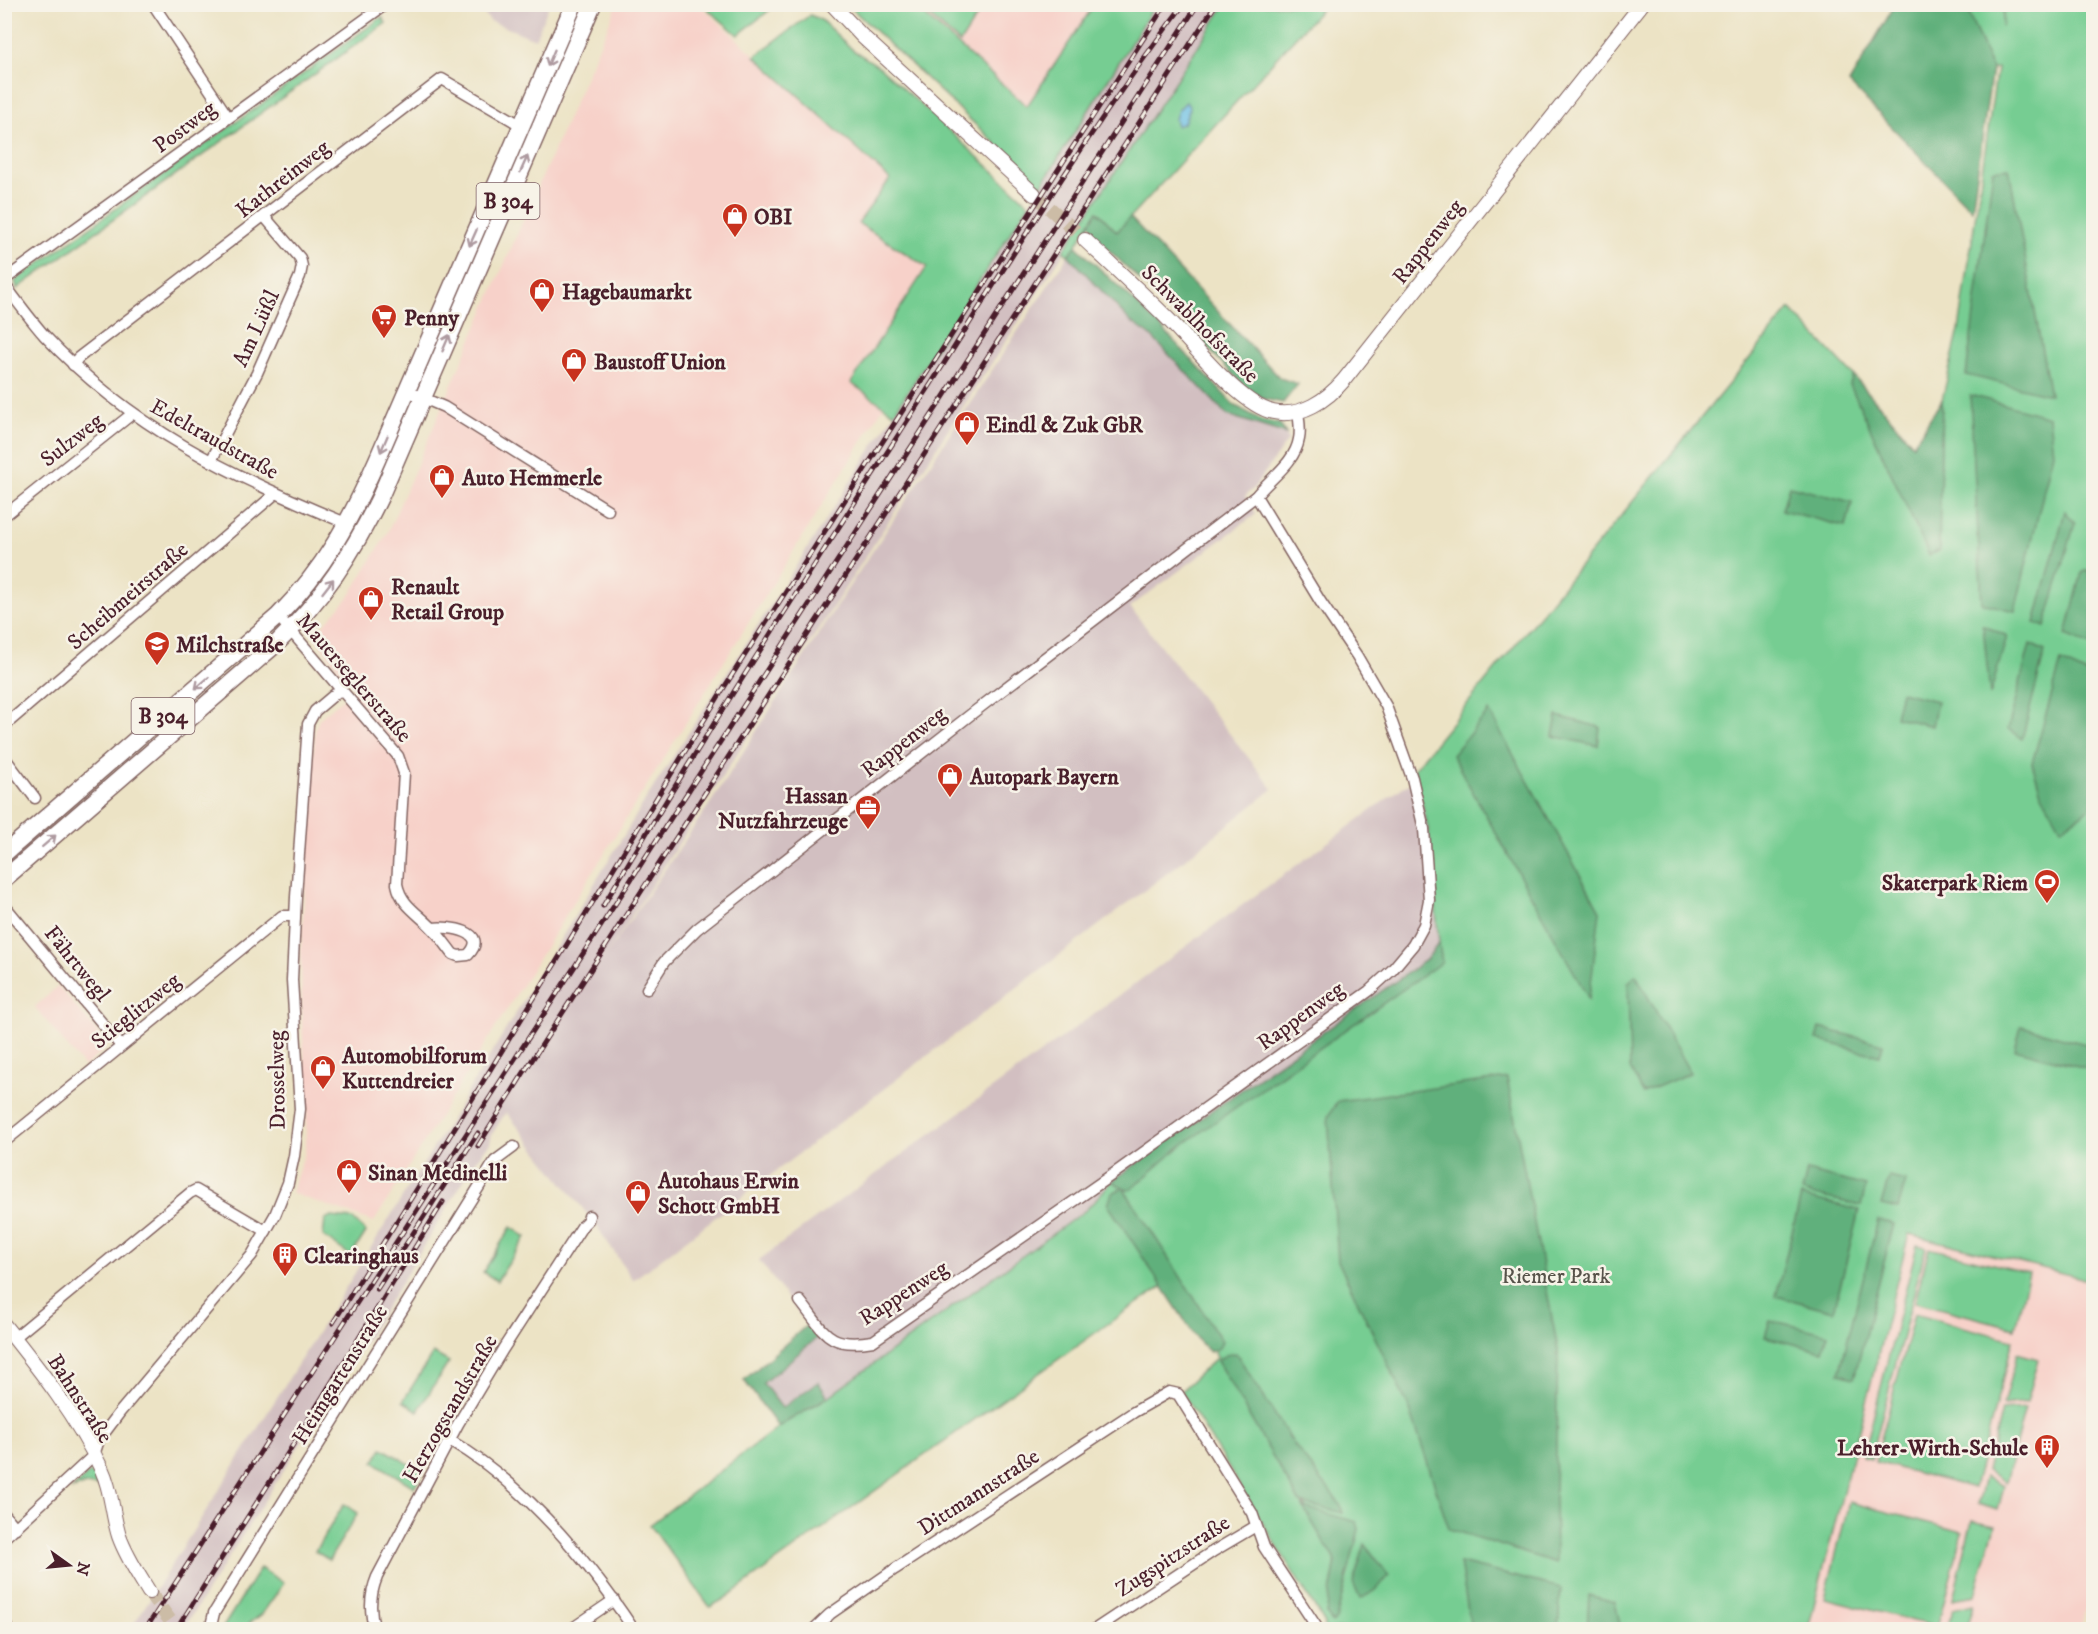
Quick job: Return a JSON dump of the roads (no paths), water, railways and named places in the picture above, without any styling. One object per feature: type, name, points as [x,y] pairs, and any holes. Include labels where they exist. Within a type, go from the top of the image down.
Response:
[{"type":"main road","name":"B 304","points":[[4,854],[278,616],[313,575],[348,524],[574,4]]},
{"type":"main road","name":"B 304","points":[[4,879],[290,630],[318,600],[352,551],[381,495],[593,4]]},
{"type":"street","points":[[153,4],[228,117]]},
{"type":"street","points":[[832,4],[862,36],[1034,194]]},
{"type":"street","name":"Rappenweg","points":[[647,989],[664,962],[697,929],[974,711],[1256,496],[1287,463],[1295,451],[1299,439],[1299,411],[1324,400],[1344,380],[1642,4]]},
{"type":"street","name":"Postweg","points":[[4,280],[379,6]]},
{"type":"street","name":"Kathreinweg","points":[[73,364],[442,79],[522,126]]},
{"type":"street","name":"Am Lüßl","points":[[211,461],[257,373],[300,276],[302,266],[300,258],[264,216]]},
{"type":"street","name":"Schwablhofstraße","points":[[1085,240],[1137,288],[1242,396],[1257,406],[1274,412],[1299,411]]},
{"type":"street","name":"Edeltraudstraße","points":[[4,284],[42,333],[73,364],[132,414],[170,439],[275,494],[348,524]]},
{"type":"street","points":[[406,391],[444,407],[608,510]]},
{"type":"street","name":"Sulzweg","points":[[4,516],[132,414]]},
{"type":"street","name":"Scheibmeirstraße","points":[[4,726],[275,494]]},
{"type":"street","name":"Rappenweg","points":[[800,1301],[827,1336],[838,1341],[858,1344],[873,1341],[1370,991],[1413,945],[1424,925],[1429,900],[1424,829],[1412,778],[1386,706],[1256,496]]},
{"type":"street","name":"Mauerseglerstraße","points":[[278,616],[398,756],[402,764],[404,773],[399,895],[433,928]]},
{"type":"street","name":"Drosselweg","points":[[4,1538],[94,1455],[99,1440],[120,1412],[252,1255],[266,1232],[288,1183],[300,1109],[292,980],[294,916],[308,724],[315,711],[341,689]]},
{"type":"street","points":[[4,757],[35,798]]},
{"type":"street","name":"Fährtwegl","points":[[4,905],[121,1047]]},
{"type":"street","name":"Stieglitzweg","points":[[4,1142],[282,916],[294,916]]},
{"type":"street","name":"Heimgartenstraße","points":[[210,1629],[214,1613],[495,1161],[514,1147]]},
{"type":"street","points":[[14,1338],[196,1190],[266,1232]]},
{"type":"street","name":"Herzogstandstraße","points":[[375,1629],[371,1600],[376,1577],[451,1441],[458,1424],[503,1349],[589,1216]]},
{"type":"street","name":"Bahnstraße","points":[[4,1325],[68,1411],[94,1455],[109,1489],[119,1536],[128,1558],[150,1592]]},
{"type":"street","name":"Zugspitzstraße","points":[[1094,1629],[1256,1526],[1252,1513],[1178,1394],[1168,1392]]},
{"type":"street","name":"Dittmannstraße","points":[[813,1629],[830,1614],[895,1569],[1168,1392]]},
{"type":"street","points":[[451,1441],[509,1484],[546,1517],[614,1600],[634,1629]]},
{"type":"street","points":[[4,1514],[16,1528]]},
{"type":"street","points":[[1256,1526],[1264,1547],[1316,1629]]},
{"type":"street","points":[[570,1629],[614,1600]]},
{"type":"street","points":[[4,1623],[9,1629]]},
{"type":"water","points":[[1186,102],[1190,108],[1184,123],[1177,126],[1175,119],[1178,110]]},
{"type":"tunnel","points":[[1034,194],[1085,240]]},
{"type":"tunnel","points":[[149,1592],[177,1630]]},
{"type":"railway","points":[[333,1323],[725,686],[1166,4]]},
{"type":"railway","points":[[603,906],[761,649],[1050,197],[1115,99],[1184,4]]},
{"type":"railway","points":[[145,1630],[1198,4]]},
{"type":"railway","points":[[478,1146],[1216,4]]},
{"type":"railway","points":[[377,1289],[478,1133]]},
{"type":"railway","points":[[176,1630],[443,1202]]},
{"type":"place","name":"OBI","points":[[735,239]]},
{"type":"place","name":"Hagebaumarkt","points":[[542,314]]},
{"type":"place","name":"Penny","points":[[384,340]]},
{"type":"place","name":"Baustoff Union","points":[[574,384]]},
{"type":"place","name":"Eindl & Zuk GbR","points":[[967,447]]},
{"type":"place","name":"Auto Hemmerle","points":[[442,500]]},
{"type":"place","name":"Renault Retail Group","points":[[371,622]]},
{"type":"place","name":"Milchstraße","points":[[157,667]]},
{"type":"place","name":"Autopark Bayern","points":[[950,799]]},
{"type":"place","name":"Hassan Nutzfahrzeuge","points":[[868,831]]},
{"type":"place","name":"Skaterpark Riem","points":[[2047,905]]},
{"type":"place","name":"Automobilforum Kuttendreier","points":[[323,1091]]},
{"type":"place","name":"Sinan Medinelli","points":[[349,1195]]},
{"type":"place","name":"Autohaus Erwin Schott GmbH","points":[[638,1216]]},
{"type":"place","name":"Clearinghaus","points":[[285,1278]]},
{"type":"place","name":"Lehrer-Wirth-Schule","points":[[2047,1470]]},
{"type":"park label","name":"Riemer Park","points":[[1556,1275]]}]
